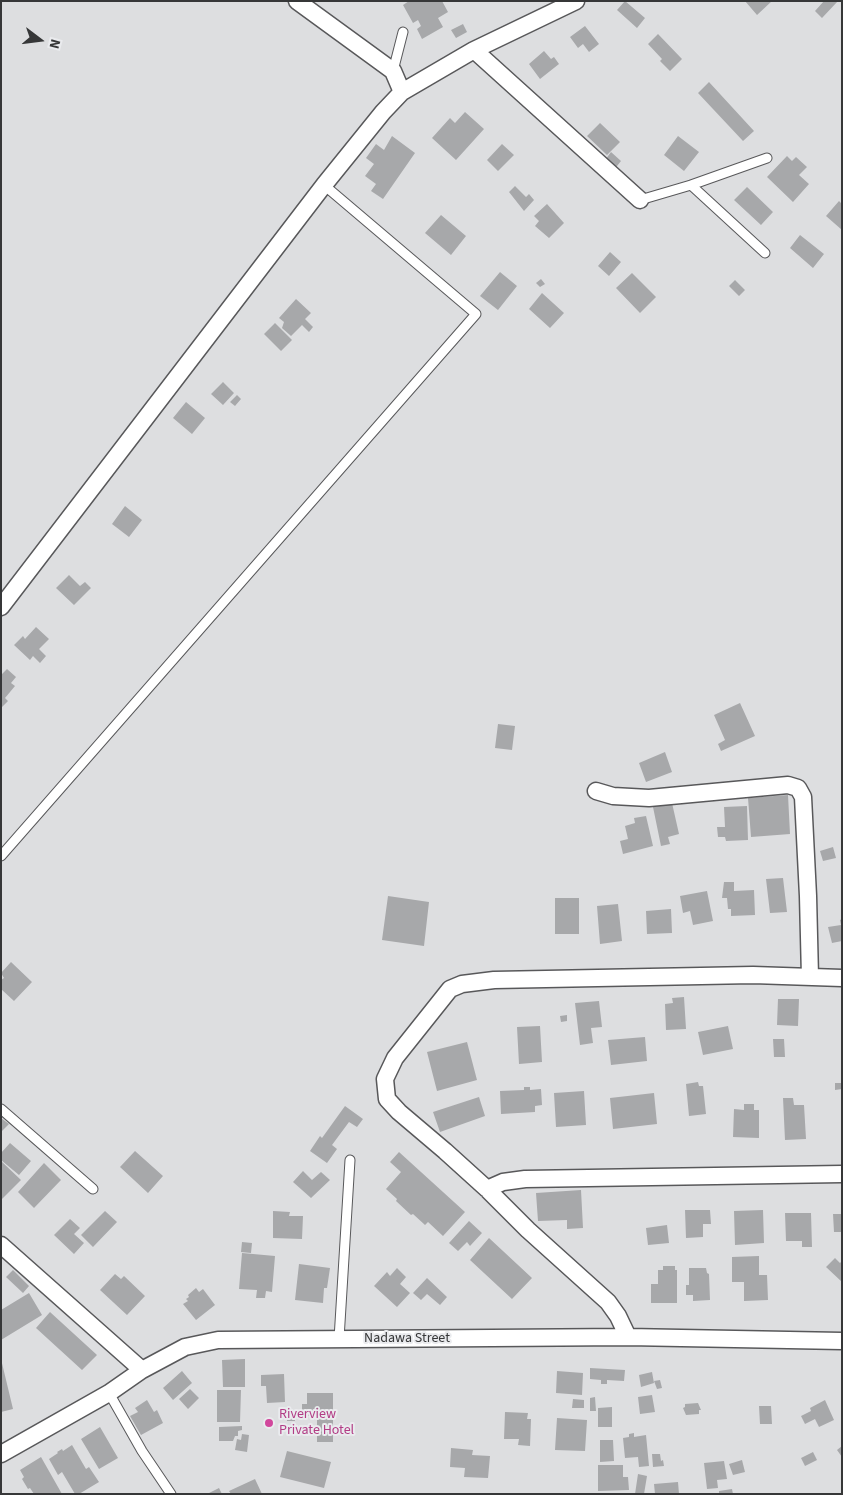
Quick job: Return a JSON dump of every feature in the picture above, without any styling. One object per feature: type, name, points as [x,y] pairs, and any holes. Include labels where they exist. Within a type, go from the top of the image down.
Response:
[{"type":"street","points":[[298,1],[393,71],[402,92]]},
{"type":"street","points":[[1,607],[382,112],[402,92],[474,50],[576,1]]},
{"type":"street","points":[[474,50],[640,200]]},
{"type":"street","points":[[596,791],[613,796],[649,798],[788,784],[798,788],[803,797],[810,977]]},
{"type":"street","points":[[628,1337],[618,1316],[608,1302],[387,1099],[385,1079],[395,1058],[450,989],[462,984],[494,980],[753,976],[842,978]]},
{"type":"street","points":[[487,1190],[503,1182],[525,1179],[842,1174]]},
{"type":"street","points":[[1,1245],[142,1370]]},
{"type":"street","name":"Nadawa Street","points":[[1,1454],[109,1393],[142,1370],[185,1347],[218,1340],[628,1337],[842,1341]]},
{"type":"lane","points":[[393,71],[403,32]]},
{"type":"lane","points":[[640,200],[691,185],[767,158]]},
{"type":"lane","points":[[1,856],[476,314],[324,185]]},
{"type":"lane","points":[[691,185],[765,253]]},
{"type":"lane","points":[[1,1109],[93,1189]]},
{"type":"lane","points":[[339,1339],[350,1160]]},
{"type":"lane","points":[[109,1393],[142,1451],[171,1494]]},
{"type":"building","points":[[409,1],[442,1],[448,12],[438,18],[443,27],[422,39],[417,29],[421,26],[418,20],[413,23],[403,5]]},
{"type":"building","points":[[625,1],[645,18],[637,28],[617,10]]},
{"type":"building","points":[[745,1],[772,1],[757,15]]},
{"type":"building","points":[[824,1],[838,1],[822,18],[815,11]]},
{"type":"building","points":[[463,24],[467,32],[456,38],[451,30]]},
{"type":"building","points":[[585,26],[599,44],[589,52],[583,44],[578,48],[570,37]]},
{"type":"building","points":[[658,34],[682,59],[670,71],[648,44]]},
{"type":"building","points":[[544,51],[551,59],[554,57],[559,64],[540,79],[529,64]]},
{"type":"building","points":[[709,82],[754,131],[743,141],[698,93]]},
{"type":"building","points":[[465,112],[484,129],[456,160],[432,138],[450,118],[455,123]]},
{"type":"building","points":[[600,123],[620,142],[607,155],[587,136]]},
{"type":"building","points":[[392,136],[415,153],[383,199],[371,191],[376,184],[365,176],[374,164],[366,158],[376,144],[384,150]]},
{"type":"building","points":[[678,136],[699,152],[684,171],[664,155]]},
{"type":"building","points":[[502,144],[514,155],[498,171],[487,160]]},
{"type":"building","points":[[611,152],[621,161],[613,171],[603,163]]},
{"type":"building","points":[[787,156],[792,161],[796,157],[807,167],[799,175],[809,184],[793,202],[767,177]]},
{"type":"building","points":[[515,186],[526,197],[529,194],[534,200],[524,211],[509,192]]},
{"type":"building","points":[[747,187],[773,212],[761,225],[734,200]]},
{"type":"building","points":[[839,201],[842,204],[842,230],[826,216]]},
{"type":"building","points":[[547,204],[564,223],[549,238],[535,226],[539,221],[534,216]]},
{"type":"building","points":[[441,215],[466,236],[451,255],[425,233]]},
{"type":"building","points":[[800,235],[824,254],[813,268],[790,248]]},
{"type":"building","points":[[610,252],[621,262],[609,276],[598,266]]},
{"type":"building","points":[[500,272],[517,286],[498,310],[480,296]]},
{"type":"building","points":[[632,273],[656,297],[640,313],[616,288]]},
{"type":"building","points":[[541,279],[545,284],[540,287],[536,283]]},
{"type":"building","points":[[735,280],[745,290],[739,296],[729,286]]},
{"type":"building","points":[[542,293],[564,313],[550,328],[529,309]]},
{"type":"building","points":[[296,299],[311,313],[305,319],[313,327],[309,332],[302,325],[291,336],[282,328],[284,322],[279,318]]},
{"type":"building","points":[[275,323],[292,340],[281,351],[264,334]]},
{"type":"building","points":[[223,382],[234,393],[223,405],[211,394]]},
{"type":"building","points":[[237,395],[241,399],[235,406],[230,402]]},
{"type":"building","points":[[186,402],[205,418],[192,434],[173,418]]},
{"type":"building","points":[[125,506],[142,520],[129,537],[112,524]]},
{"type":"building","points":[[69,575],[80,586],[85,582],[91,588],[74,605],[56,588]]},
{"type":"building","points":[[36,627],[49,639],[39,649],[46,656],[40,663],[33,656],[30,660],[14,645],[23,636],[25,639]]},
{"type":"building","points":[[7,669],[16,677],[11,683],[15,686],[5,698],[8,701],[1,708],[1,675]]},
{"type":"building","points":[[740,703],[755,736],[721,751],[718,744],[725,740],[714,715]]},
{"type":"building","points":[[498,724],[515,726],[512,750],[495,748]]},
{"type":"building","points":[[665,752],[672,772],[646,782],[639,763]]},
{"type":"building","points":[[788,795],[790,834],[751,837],[748,798]]},
{"type":"building","points":[[672,803],[679,834],[668,837],[670,844],[661,846],[653,807]]},
{"type":"building","points":[[747,806],[748,840],[726,841],[725,837],[718,837],[717,827],[725,827],[724,807]]},
{"type":"building","points":[[646,816],[653,846],[623,854],[620,841],[628,839],[625,826],[635,823],[634,818]]},
{"type":"building","points":[[833,847],[836,858],[823,861],[820,851]]},
{"type":"building","points":[[783,878],[787,912],[770,913],[766,879]]},
{"type":"building","points":[[724,882],[734,882],[734,891],[754,890],[755,915],[731,916],[731,909],[728,909],[727,898],[722,898]]},
{"type":"building","points":[[707,891],[713,921],[693,925],[690,911],[683,913],[680,896]]},
{"type":"building","points":[[388,896],[429,902],[424,946],[382,940]]},
{"type":"building","points":[[555,898],[579,898],[579,934],[555,934]]},
{"type":"building","points":[[618,904],[622,941],[600,944],[597,906]]},
{"type":"building","points":[[671,909],[672,933],[647,934],[646,911]]},
{"type":"building","points":[[842,919],[842,941],[832,943],[828,927],[841,925],[840,920]]},
{"type":"building","points":[[11,962],[32,982],[14,1001],[1,989],[1,980],[4,978],[1,973]]},
{"type":"building","points":[[684,997],[686,1029],[666,1030],[665,1004],[673,1003],[672,998]]},
{"type":"building","points":[[778,999],[799,999],[798,1026],[777,1025]]},
{"type":"building","points":[[599,1001],[602,1027],[591,1028],[593,1043],[580,1045],[575,1003]]},
{"type":"building","points":[[567,1015],[567,1021],[561,1022],[560,1016]]},
{"type":"building","points":[[540,1026],[542,1062],[519,1064],[517,1027]]},
{"type":"building","points":[[728,1026],[733,1049],[703,1055],[698,1032]]},
{"type":"building","points":[[645,1037],[647,1061],[611,1065],[608,1040]]},
{"type":"building","points":[[773,1039],[784,1039],[785,1057],[774,1057]]},
{"type":"building","points":[[467,1042],[477,1080],[437,1091],[427,1052]]},
{"type":"building","points":[[698,1082],[699,1086],[703,1086],[706,1114],[689,1116],[686,1084]]},
{"type":"building","points":[[835,1083],[842,1083],[842,1089],[835,1090]]},
{"type":"building","points":[[524,1087],[530,1087],[530,1090],[541,1089],[542,1105],[535,1106],[535,1112],[501,1114],[500,1091],[524,1090]]},
{"type":"building","points":[[584,1091],[586,1125],[556,1127],[554,1093]]},
{"type":"building","points":[[654,1093],[657,1124],[613,1129],[610,1098]]},
{"type":"building","points":[[479,1097],[485,1116],[440,1132],[433,1112]]},
{"type":"building","points":[[783,1098],[793,1098],[794,1105],[804,1105],[806,1139],[785,1140]]},
{"type":"building","points":[[744,1104],[754,1104],[754,1110],[759,1110],[759,1138],[733,1137],[734,1109],[744,1110]]},
{"type":"building","points":[[345,1106],[363,1119],[357,1127],[349,1122],[332,1145],[337,1149],[327,1163],[310,1151]]},
{"type":"building","points":[[1,1118],[9,1124],[1,1132]]},
{"type":"building","points":[[10,1143],[31,1161],[19,1175],[1,1160],[1,1153]]},
{"type":"building","points":[[135,1151],[163,1176],[148,1193],[120,1167]]},
{"type":"building","points":[[399,1152],[465,1212],[443,1236],[428,1222],[425,1225],[413,1214],[411,1215],[386,1189],[401,1172],[390,1162]]},
{"type":"building","points":[[1,1161],[21,1180],[1,1200]]},
{"type":"building","points":[[44,1163],[61,1180],[34,1208],[18,1192]]},
{"type":"building","points":[[303,1171],[312,1180],[321,1172],[330,1180],[311,1198],[293,1182]]},
{"type":"building","points":[[581,1190],[583,1228],[567,1229],[567,1220],[538,1221],[536,1193]]},
{"type":"building","points":[[685,1210],[710,1210],[711,1224],[703,1224],[703,1237],[686,1238]]},
{"type":"building","points":[[763,1210],[764,1243],[735,1245],[734,1211]]},
{"type":"building","points":[[105,1211],[117,1222],[93,1247],[81,1235]]},
{"type":"building","points":[[273,1211],[290,1212],[289,1216],[303,1216],[302,1239],[273,1238]]},
{"type":"building","points":[[785,1213],[811,1213],[812,1247],[802,1247],[802,1241],[786,1241]]},
{"type":"building","points":[[833,1214],[842,1214],[842,1232],[834,1232]]},
{"type":"building","points":[[70,1219],[80,1228],[74,1234],[84,1243],[74,1254],[54,1235]]},
{"type":"building","points":[[469,1221],[482,1233],[470,1246],[467,1242],[458,1251],[449,1243]]},
{"type":"building","points":[[667,1225],[669,1243],[648,1245],[646,1228]]},
{"type":"building","points":[[489,1238],[532,1278],[512,1299],[470,1260]]},
{"type":"building","points":[[242,1242],[252,1243],[251,1253],[241,1252]]},
{"type":"building","points":[[242,1253],[275,1256],[272,1292],[266,1291],[265,1298],[256,1298],[257,1290],[239,1289]]},
{"type":"building","points":[[759,1256],[759,1275],[767,1275],[768,1300],[744,1301],[744,1282],[732,1282],[732,1257]]},
{"type":"building","points":[[835,1258],[840,1263],[842,1261],[842,1282],[826,1267]]},
{"type":"building","points":[[299,1264],[330,1268],[327,1288],[324,1288],[323,1303],[295,1300]]},
{"type":"building","points":[[663,1266],[675,1266],[675,1270],[677,1270],[677,1303],[651,1303],[651,1284],[658,1284],[658,1270],[663,1270]]},
{"type":"building","points":[[397,1268],[406,1277],[400,1284],[410,1293],[397,1307],[374,1286],[387,1272],[390,1276]]},
{"type":"building","points":[[689,1268],[706,1268],[709,1274],[710,1300],[693,1301],[693,1295],[686,1295],[686,1285],[689,1285]]},
{"type":"building","points":[[13,1270],[29,1286],[23,1293],[6,1277]]},
{"type":"building","points":[[115,1274],[121,1279],[124,1276],[145,1296],[127,1315],[100,1290]]},
{"type":"building","points":[[427,1278],[447,1297],[440,1305],[427,1294],[421,1300],[413,1293]]},
{"type":"building","points":[[196,1288],[199,1292],[203,1289],[215,1305],[196,1320],[183,1304],[188,1301],[186,1299],[189,1297],[188,1295]]},
{"type":"building","points":[[29,1293],[42,1315],[1,1340],[1,1310]]},
{"type":"building","points":[[50,1312],[97,1355],[82,1370],[36,1328]]},
{"type":"building","points":[[1,1359],[13,1409],[1,1412]]},
{"type":"building","points":[[245,1359],[245,1387],[223,1387],[222,1360]]},
{"type":"building","points":[[590,1368],[625,1370],[624,1381],[607,1380],[607,1384],[601,1384],[601,1380],[590,1379]]},
{"type":"building","points":[[182,1371],[192,1383],[173,1400],[163,1388]]},
{"type":"building","points":[[557,1371],[583,1373],[582,1395],[556,1393]]},
{"type":"building","points":[[652,1372],[654,1383],[641,1387],[639,1375]]},
{"type":"building","points":[[284,1374],[285,1402],[267,1403],[266,1386],[261,1386],[261,1375]]},
{"type":"building","points":[[660,1380],[662,1388],[657,1389],[654,1381]]},
{"type":"building","points":[[190,1389],[199,1398],[188,1409],[179,1399]]},
{"type":"building","points":[[217,1390],[241,1390],[240,1422],[217,1422]]},
{"type":"building","points":[[307,1393],[333,1393],[333,1442],[317,1442],[317,1416],[302,1416],[302,1404],[307,1404]]},
{"type":"building","points":[[652,1395],[655,1412],[640,1414],[638,1397]]},
{"type":"building","points":[[595,1397],[596,1411],[590,1411],[590,1398]]},
{"type":"building","points":[[573,1399],[584,1400],[584,1408],[572,1408]]},
{"type":"building","points":[[147,1400],[154,1412],[157,1410],[163,1423],[141,1435],[130,1416],[138,1412],[135,1408]]},
{"type":"building","points":[[825,1400],[834,1420],[819,1427],[815,1419],[805,1424],[801,1416],[811,1411],[810,1408]]},
{"type":"building","points":[[698,1403],[701,1410],[699,1410],[699,1414],[686,1415],[683,1408],[685,1404]]},
{"type":"building","points":[[759,1406],[771,1406],[772,1424],[760,1424]]},
{"type":"building","points":[[612,1407],[612,1427],[598,1427],[598,1408]]},
{"type":"building","points":[[505,1412],[528,1413],[527,1419],[531,1419],[530,1446],[518,1445],[519,1439],[504,1439]]},
{"type":"building","points":[[287,1413],[294,1413],[295,1421],[287,1421]]},
{"type":"building","points":[[557,1418],[587,1420],[585,1451],[555,1450]]},
{"type":"building","points":[[242,1426],[242,1430],[238,1431],[238,1436],[235,1436],[233,1441],[219,1441],[219,1427]]},
{"type":"building","points":[[100,1427],[118,1458],[99,1469],[81,1439]]},
{"type":"building","points":[[634,1433],[634,1437],[646,1435],[649,1466],[639,1467],[638,1457],[625,1458],[623,1438],[629,1437],[629,1434]]},
{"type":"building","points":[[242,1434],[249,1435],[247,1452],[235,1450],[237,1439],[241,1440]]},
{"type":"building","points":[[600,1440],[613,1440],[614,1461],[600,1462]]},
{"type":"building","points":[[72,1445],[86,1469],[89,1467],[99,1482],[79,1494],[75,1494],[62,1472],[58,1475],[49,1459],[57,1452],[62,1449],[63,1451]]},
{"type":"building","points":[[842,1446],[842,1457],[837,1450]]},
{"type":"building","points":[[451,1448],[473,1450],[472,1455],[490,1456],[488,1478],[464,1477],[465,1468],[450,1467]]},
{"type":"building","points":[[287,1451],[331,1462],[324,1488],[280,1477]]},
{"type":"building","points":[[813,1452],[817,1460],[805,1466],[801,1458]]},
{"type":"building","points":[[652,1454],[660,1454],[664,1466],[653,1467]]},
{"type":"building","points":[[41,1457],[62,1494],[34,1494],[30,1488],[28,1489],[22,1479],[24,1477],[20,1470]]},
{"type":"building","points":[[742,1460],[745,1472],[733,1475],[729,1464]]},
{"type":"building","points":[[724,1461],[727,1479],[717,1480],[718,1488],[707,1489],[704,1463]]},
{"type":"building","points":[[598,1465],[623,1465],[623,1477],[628,1477],[629,1490],[598,1491]]},
{"type":"building","points":[[638,1474],[647,1476],[644,1494],[635,1494]]},
{"type":"building","points":[[255,1479],[262,1494],[231,1494],[229,1491]]},
{"type":"building","points":[[678,1482],[679,1494],[655,1494],[654,1484]]},
{"type":"building","points":[[219,1488],[222,1494],[207,1494]]},
{"type":"building","points":[[732,1489],[733,1494],[719,1494],[719,1491]]},
{"type":"place","name":"Riverview Private Hotel","points":[[269,1423]]}]
